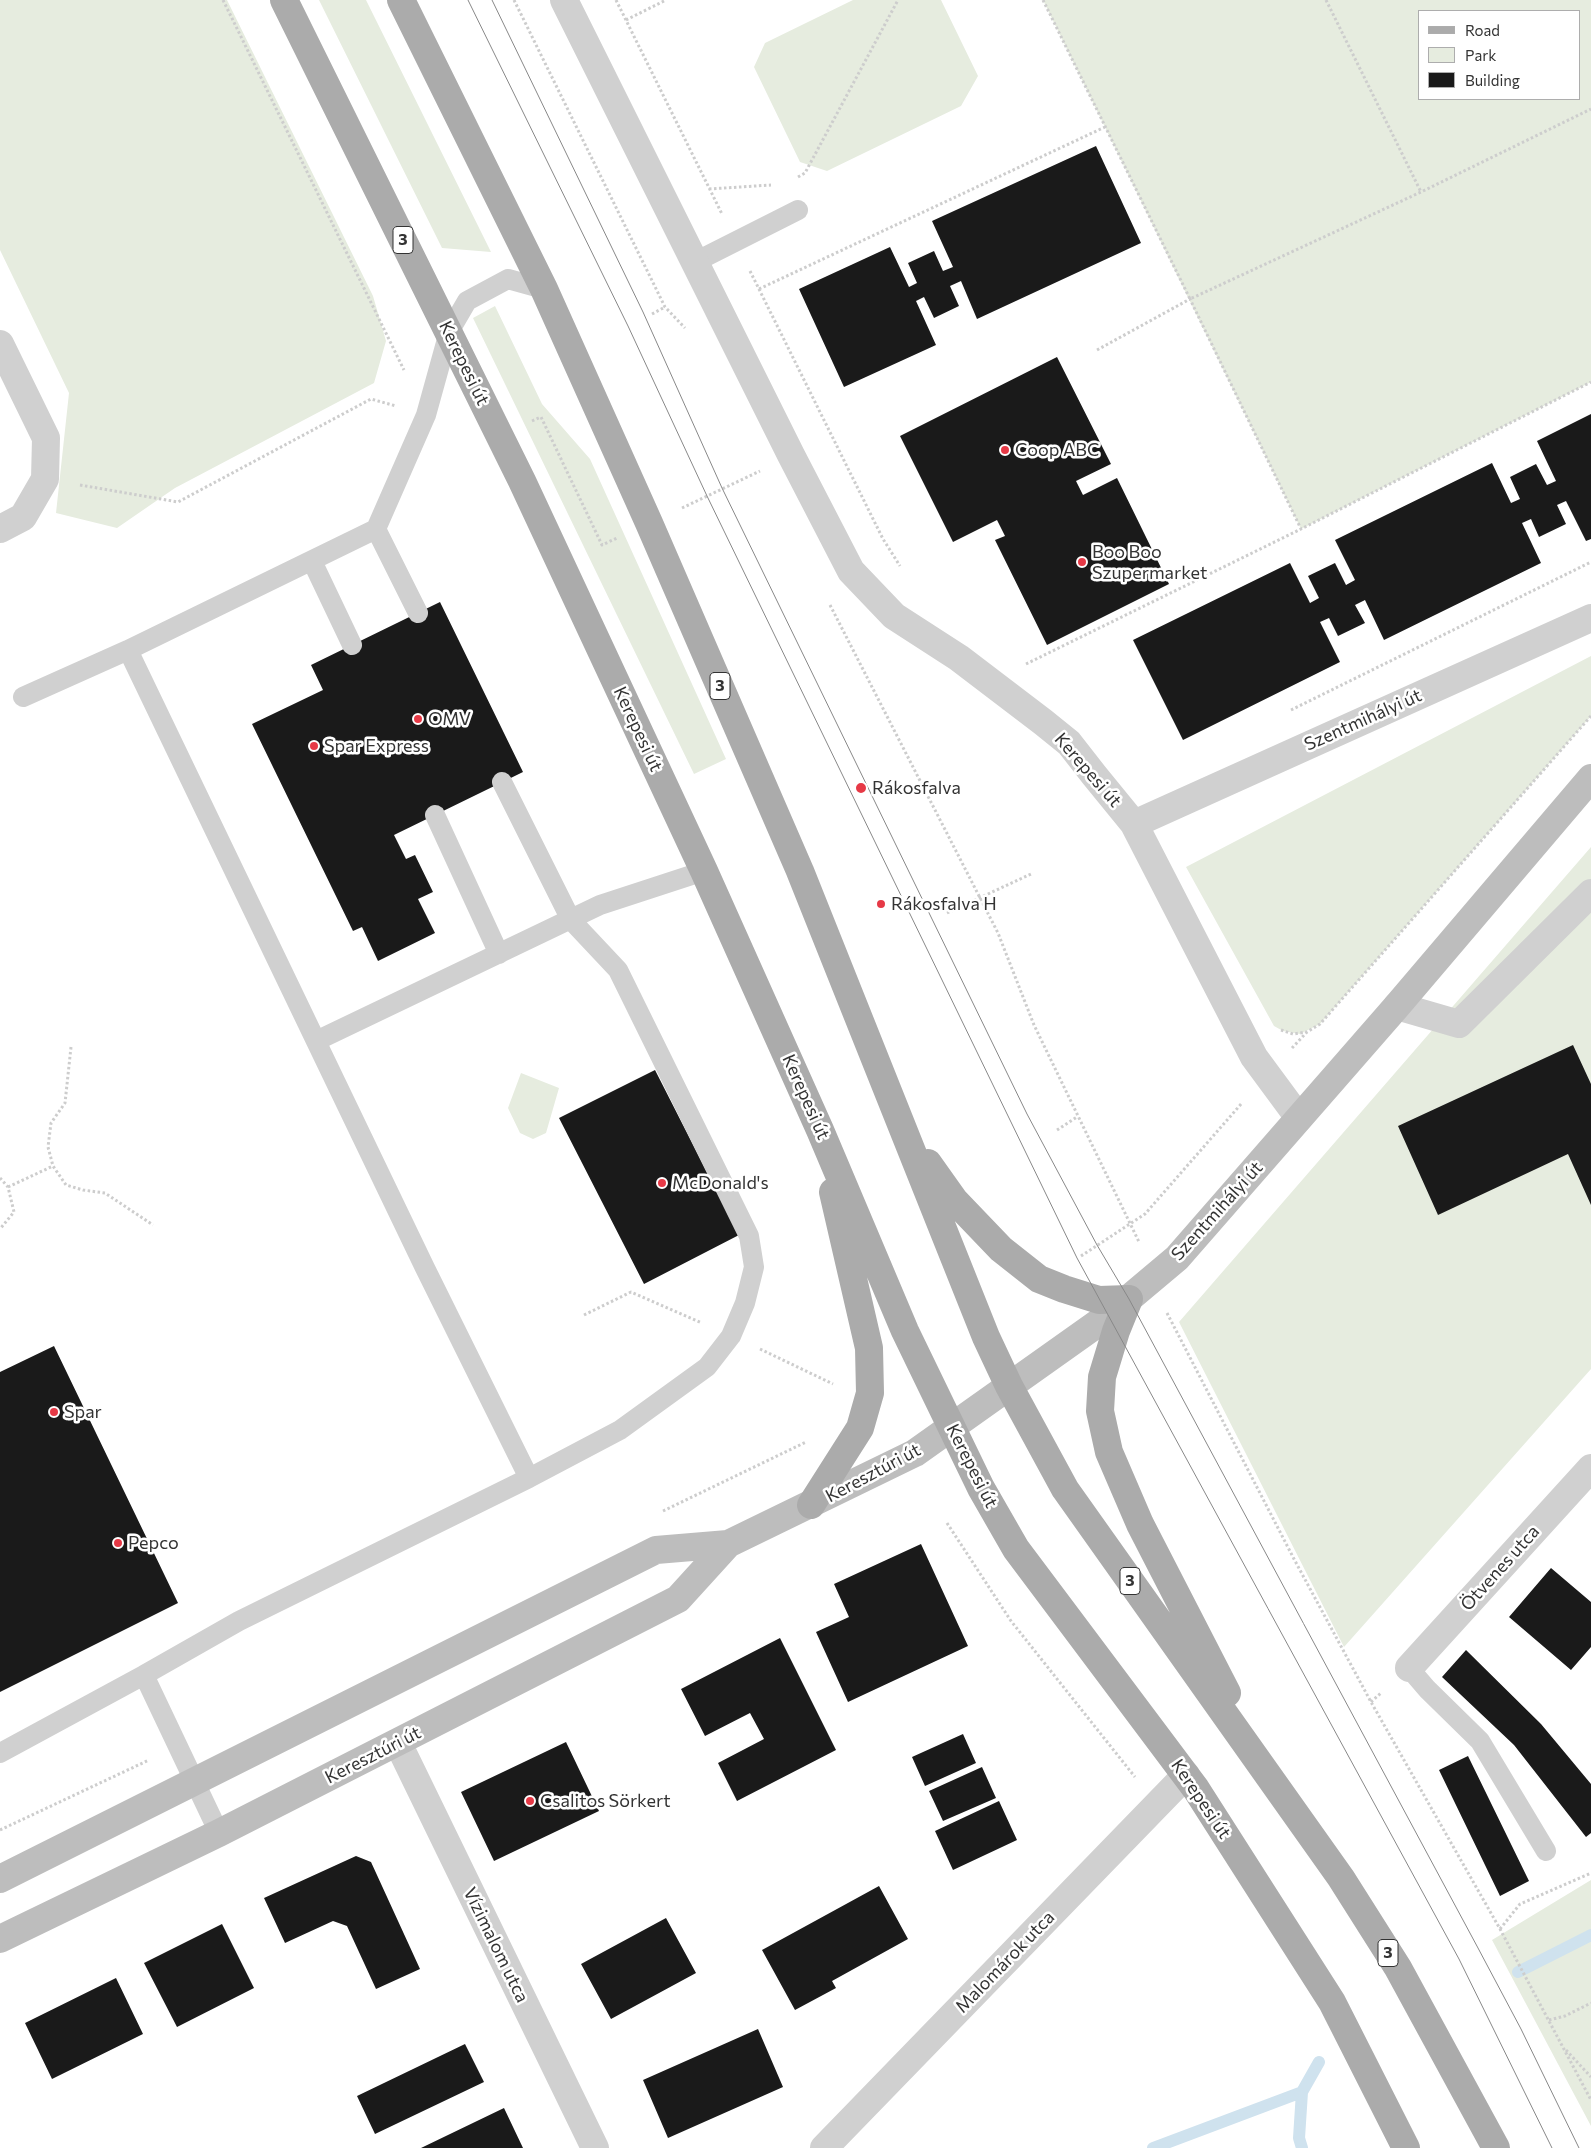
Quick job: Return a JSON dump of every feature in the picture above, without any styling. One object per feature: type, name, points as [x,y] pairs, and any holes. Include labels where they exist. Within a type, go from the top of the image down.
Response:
[{"type":"main road","name":"Kerepesi út","points":[[284,0],[522,481],[704,871],[820,1130],[905,1331],[982,1488],[1016,1549],[1186,1775],[1332,2002],[1406,2148]]},
{"type":"main road","name":"3","points":[[401,0],[544,289],[650,523],[800,870],[986,1337],[1009,1386],[1064,1489],[1341,1878],[1398,1968],[1496,2148]]},
{"type":"main road","name":"Szentmihályi út","points":[[1009,1386],[1129,1299],[1177,1258],[1397,1006],[1591,778]]},
{"type":"main road","points":[[811,1505],[860,1428],[870,1393],[869,1348],[820,1130]]},
{"type":"main road","points":[[904,1130],[955,1202],[1001,1249],[1039,1279],[1099,1300],[1129,1299],[1116,1331],[1102,1377],[1100,1410],[1109,1452],[1140,1524],[1264,1768]]},
{"type":"main road","name":"Keresztúri út","points":[[0,1879],[656,1550],[728,1544],[811,1505],[915,1453],[1009,1386]]},
{"type":"main road","name":"Keresztúri út","points":[[0,1940],[398,1743],[678,1599],[728,1544]]},
{"type":"street","name":"Kerepesi út","points":[[564,0],[790,455],[851,571],[894,616],[959,658],[1068,743],[1134,824],[1254,1057],[1299,1118]]},
{"type":"street","points":[[0,344],[46,438],[45,479],[23,517],[0,528]]},
{"type":"street","name":"Szentmihályi út","points":[[1134,824],[1591,618]]},
{"type":"street","points":[[1397,1006],[1459,1024],[1591,893]]},
{"type":"street","name":"Ötvenes utca","points":[[1409,1668],[1591,1468]]},
{"type":"street","name":"Vízimalom utca","points":[[398,1743],[595,2148]]},
{"type":"street","name":"Malomárok utca","points":[[824,2148],[1186,1775]]},
{"type":"lane","points":[[695,262],[798,210]]},
{"type":"lane","points":[[23,697],[128,650],[376,529],[426,415],[449,332],[467,301],[508,279],[544,289]]},
{"type":"lane","points":[[376,529],[418,613]]},
{"type":"lane","points":[[312,561],[352,645]]},
{"type":"lane","points":[[128,650],[425,1268],[529,1478]]},
{"type":"lane","points":[[0,1753],[144,1675],[239,1620],[529,1478],[620,1430],[707,1368],[731,1336],[745,1303],[754,1267],[749,1236],[618,970],[571,920],[502,782]]},
{"type":"lane","points":[[435,815],[499,954]]},
{"type":"lane","points":[[316,1041],[600,905],[704,871]]},
{"type":"lane","points":[[1409,1668],[1427,1689],[1480,1740],[1546,1851]]},
{"type":"lane","points":[[144,1675],[219,1833]]},
{"type":"path","points":[[223,0],[426,415]]},
{"type":"path","points":[[514,0],[665,307],[690,332]]},
{"type":"path","points":[[616,0],[883,539],[898,564],[905,571]]},
{"type":"path","points":[[626,20],[666,0]]},
{"type":"path","points":[[792,180],[805,173],[898,0]]},
{"type":"path","points":[[1043,0],[1301,529]]},
{"type":"path","points":[[1326,0],[1421,192]]},
{"type":"path","points":[[1097,350],[1190,299],[1421,192],[1591,109]]},
{"type":"path","points":[[759,289],[1105,127]]},
{"type":"path","points":[[709,189],[776,184]]},
{"type":"path","points":[[652,314],[665,307]]},
{"type":"path","points":[[1028,672],[1020,666],[1301,529],[1591,382]]},
{"type":"path","points":[[45,479],[178,502],[371,399],[426,415]]},
{"type":"path","points":[[761,470],[766,479]]},
{"type":"path","points":[[1290,711],[1591,562]]},
{"type":"path","points":[[829,604],[998,933],[1034,1025],[1077,1117],[1132,1224],[1167,1313],[1294,1559],[1371,1702],[1500,1929],[1591,2100]]},
{"type":"path","points":[[1078,1258],[1145,1214],[1266,1075],[1307,1032],[1320,1024],[1591,716]]},
{"type":"path","points":[[947,913],[1031,874]]},
{"type":"path","points":[[1274,1026],[1293,1034],[1307,1032]]},
{"type":"path","points":[[71,1047],[65,1103],[51,1123],[48,1147],[53,1166],[66,1184],[83,1190],[105,1192],[153,1225]]},
{"type":"path","points":[[1057,1130],[1077,1117]]},
{"type":"path","points":[[8,1187],[53,1166]]},
{"type":"path","points":[[0,1178],[8,1187],[14,1212],[0,1229]]},
{"type":"path","points":[[1500,1929],[1520,1904],[1591,1872]]},
{"type":"path","points":[[1549,2020],[1565,2016],[1591,2003]]},
{"type":"path","points":[[1563,2046],[1591,2077]]},
{"type":"green space","points":[[0,0],[227,0],[373,296],[386,341],[374,383],[175,488],[117,528],[56,513],[69,393],[0,250]]},
{"type":"green space","points":[[319,0],[366,0],[491,252],[442,248]]},
{"type":"green space","points":[[853,0],[941,0],[978,76],[961,106],[827,171],[800,162],[754,67],[765,43]]},
{"type":"green space","points":[[1043,0],[1591,0],[1591,382],[1301,529]]},
{"type":"green space","points":[[495,306],[542,404],[590,459],[726,759],[694,774],[473,318]]},
{"type":"green space","points":[[1591,656],[1591,716],[1320,1024],[1300,1034],[1283,1031],[1274,1026],[1186,867]]},
{"type":"green space","points":[[1591,847],[1591,1369],[1344,1647],[1179,1322]]},
{"type":"green space","points":[[521,1073],[559,1088],[546,1133],[533,1139],[520,1133],[508,1108]]},
{"type":"green space","points":[[1591,1880],[1591,2126],[1492,1940]]},
{"type":"building","points":[[1096,146],[1141,243],[977,319],[961,281],[950,286],[959,306],[934,318],[924,297],[916,301],[936,345],[844,387],[799,289],[890,247],[909,287],[917,283],[908,263],[934,251],[943,271],[953,267],[932,221]]},
{"type":"building","points":[[1057,357],[1111,464],[1076,481],[1083,495],[1117,478],[1169,584],[1047,645],[995,540],[1005,536],[997,520],[953,542],[900,436]]},
{"type":"building","points":[[1591,414],[1591,539],[1586,541],[1566,501],[1557,505],[1566,524],[1539,537],[1531,519],[1522,523],[1541,563],[1384,640],[1365,600],[1355,605],[1365,623],[1338,636],[1329,618],[1320,622],[1340,662],[1183,740],[1133,640],[1290,563],[1310,603],[1319,598],[1308,576],[1335,563],[1346,585],[1355,580],[1335,540],[1492,463],[1511,503],[1520,499],[1510,477],[1536,464],[1547,485],[1556,481],[1537,441]]},
{"type":"building","points":[[440,602],[523,772],[394,835],[406,859],[415,855],[433,892],[418,899],[435,933],[378,961],[362,927],[353,931],[252,724],[323,690],[311,665]]},
{"type":"building","points":[[1573,1045],[1591,1084],[1591,1205],[1568,1154],[1438,1215],[1398,1126]]},
{"type":"building","points":[[655,1070],[739,1235],[644,1284],[559,1118]]},
{"type":"building","points":[[54,1346],[178,1603],[0,1692],[0,1372]]},
{"type":"building","points":[[921,1544],[968,1646],[848,1702],[816,1632],[849,1617],[834,1584]]},
{"type":"building","points":[[1551,1568],[1591,1602],[1591,1647],[1571,1670],[1509,1617]]},
{"type":"building","points":[[780,1638],[836,1750],[737,1801],[718,1763],[764,1739],[750,1713],[705,1736],[681,1689]]},
{"type":"building","points":[[1466,1650],[1541,1724],[1591,1784],[1591,1833],[1586,1837],[1514,1745],[1442,1677]]},
{"type":"building","points":[[963,1734],[976,1763],[925,1786],[912,1757]]},
{"type":"building","name":"Csalitos Sörkert","points":[[566,1742],[599,1811],[494,1861],[461,1792]]},
{"type":"building","points":[[1468,1756],[1529,1881],[1500,1896],[1439,1770]]},
{"type":"building","points":[[982,1767],[996,1798],[943,1821],[929,1791]]},
{"type":"building","points":[[999,1801],[1017,1840],[953,1870],[935,1831]]},
{"type":"building","points":[[356,1856],[371,1862],[420,1969],[376,1989],[347,1926],[333,1921],[285,1943],[264,1898]]},
{"type":"building","points":[[879,1886],[908,1939],[832,1981],[836,1988],[795,2010],[762,1950]]},
{"type":"building","points":[[666,1918],[696,1973],[611,2019],[581,1964]]},
{"type":"building","points":[[222,1924],[254,1988],[177,2027],[144,1963]]},
{"type":"building","points":[[116,1978],[143,2034],[52,2079],[25,2023]]},
{"type":"building","points":[[758,2029],[783,2087],[668,2138],[643,2080]]},
{"type":"building","points":[[465,2044],[484,2082],[375,2134],[357,2096]]},
{"type":"building","points":[[504,2108],[523,2148],[421,2148]]},
{"type":"waterway","points":[[1518,1972],[1591,1935]]},
{"type":"waterway","points":[[1302,2148],[1299,2138],[1302,2092],[1319,2062]]},
{"type":"waterway","points":[[1153,2148],[1302,2092]]},
{"type":"tram line","points":[[468,0],[628,326],[707,496],[1077,1258],[1459,1959],[1552,2148]]},
{"type":"tram line","points":[[492,0],[643,312],[722,488],[1027,1114],[1097,1245],[1129,1299],[1478,1948],[1521,2029],[1579,2148]]},
{"type":"place","name":"Coop ABC","points":[[1005,450]]},
{"type":"place","name":"Boo Boo Szupermarket","points":[[1082,562]]},
{"type":"place","name":"OMV","points":[[418,719]]},
{"type":"place","name":"Spar Express","points":[[314,746]]},
{"type":"place","name":"Rákosfalva","points":[[861,788]]},
{"type":"place","name":"Rákosfalva H","points":[[881,904]]},
{"type":"place","name":"McDonald's","points":[[662,1183]]},
{"type":"place","name":"Spar","points":[[54,1412]]},
{"type":"place","name":"Pepco","points":[[118,1543]]},
{"type":"place","name":"Csalitos Sörkert","points":[[530,1801]]}]
